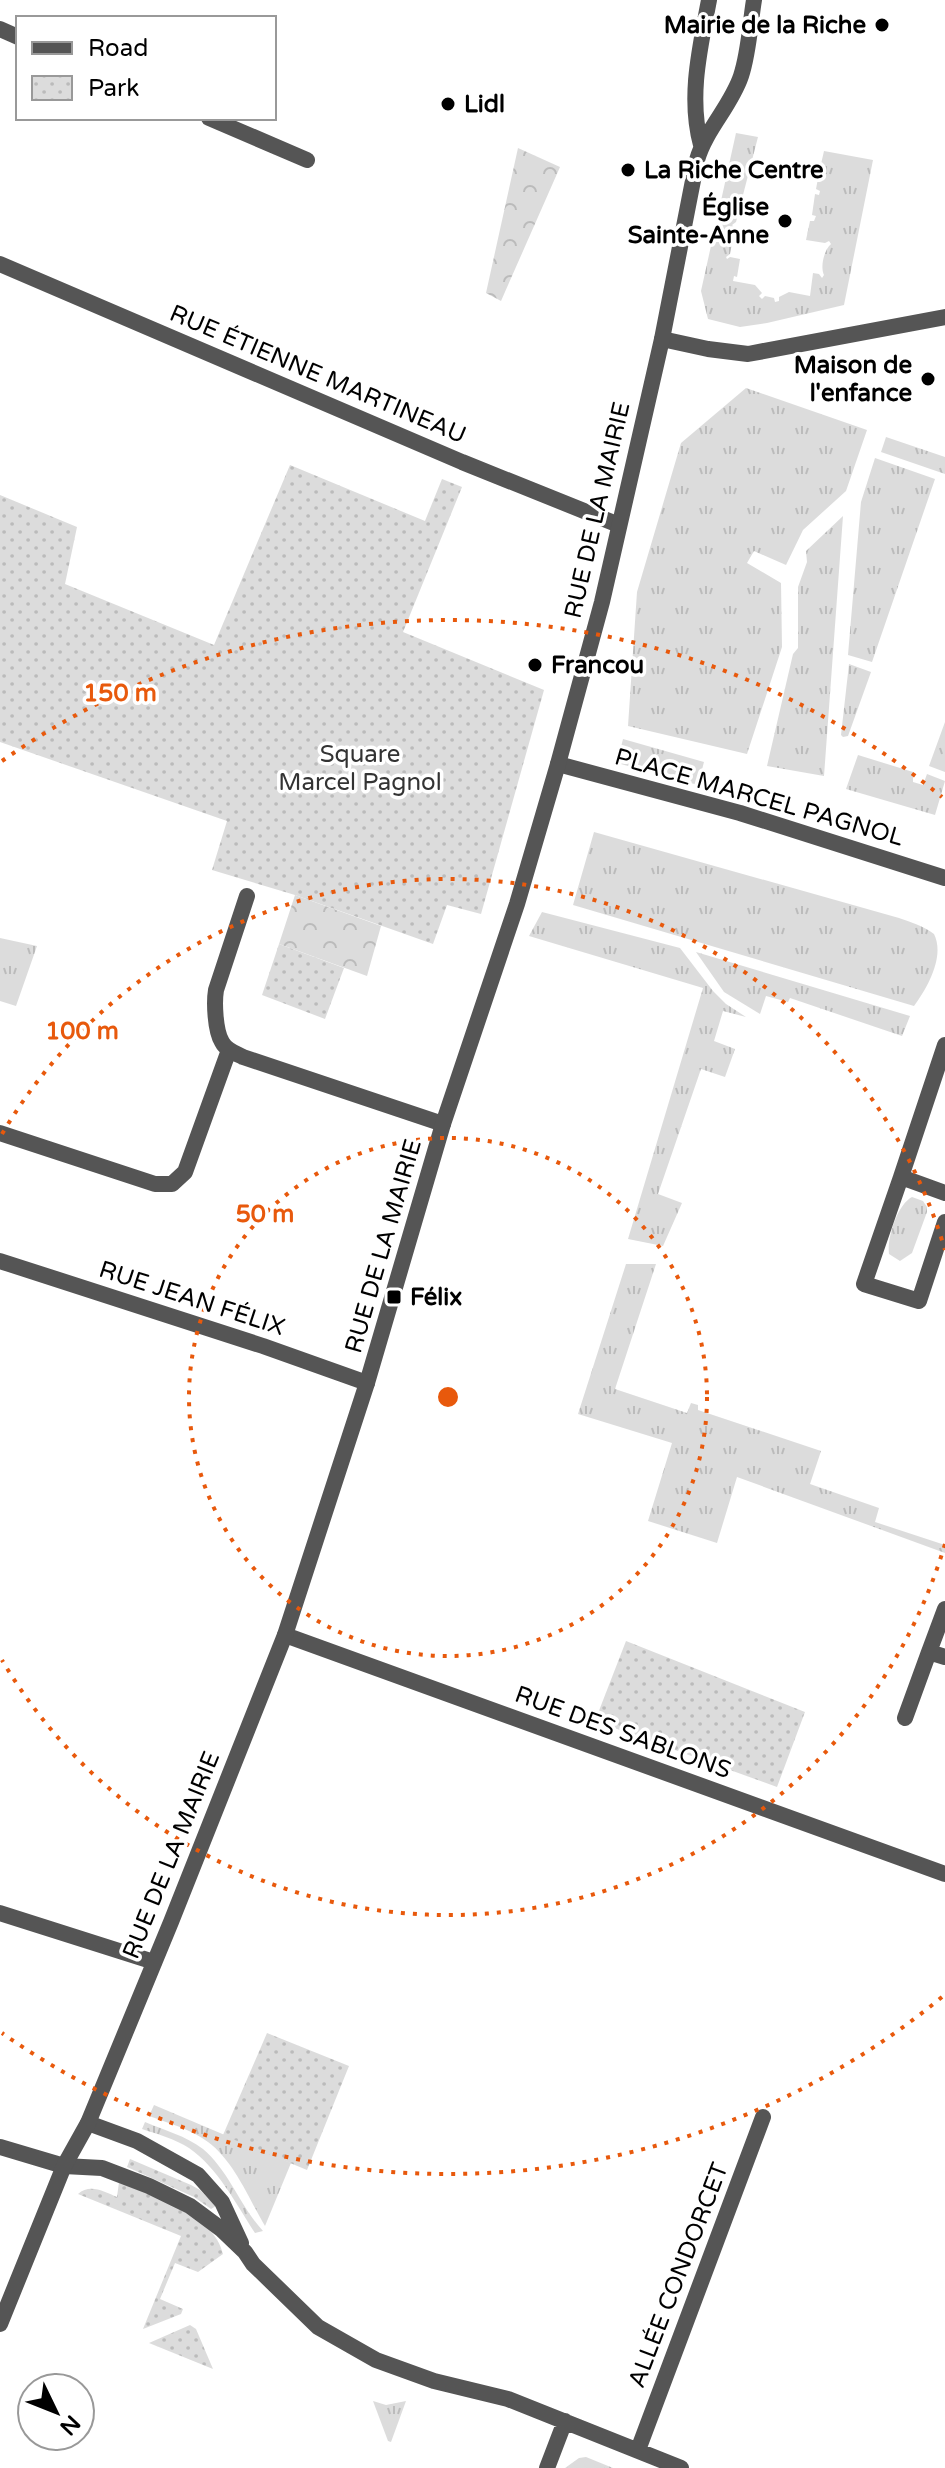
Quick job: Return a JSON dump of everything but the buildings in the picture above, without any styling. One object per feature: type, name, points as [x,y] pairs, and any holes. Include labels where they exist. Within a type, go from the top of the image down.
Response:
[{"type":"street","name":"RUE DE LA MAIRIE","points":[[701,145],[695,124],[695,104],[698,56],[709,0]]},
{"type":"street","name":"RUE DE LA MAIRIE","points":[[0,2324],[64,2166],[88,2123],[285,1635],[367,1383],[443,1124],[517,904],[558,764],[602,602],[662,339],[701,145],[728,104],[741,75],[754,0]]},
{"type":"street","points":[[214,120],[307,160]]},
{"type":"street","name":"RUE ÉTIENNE MARTINEAU","points":[[0,264],[462,462],[619,525]]},
{"type":"street","points":[[662,339],[748,354],[945,317]]},
{"type":"street","name":"PLACE MARCEL PAGNOL","points":[[558,764],[740,813],[945,878]]},
{"type":"street","points":[[247,896],[214,1000],[220,1040],[229,1050],[443,1124]]},
{"type":"street","points":[[945,1045],[864,1284],[919,1301],[945,1222]]},
{"type":"street","points":[[0,1133],[155,1184],[172,1184],[185,1172],[229,1050]]},
{"type":"street","points":[[901,1177],[945,1193]]},
{"type":"street","name":"RUE JEAN FÉLIX","points":[[0,1261],[367,1383]]},
{"type":"street","points":[[905,1718],[937,1654],[945,1609]]},
{"type":"street","name":"RUE DES SABLONS","points":[[285,1635],[945,1874]]},
{"type":"street","points":[[0,1913],[154,1962]]},
{"type":"street","name":"ALLÉE CONDORCET","points":[[638,2450],[763,2117]]},
{"type":"street","points":[[88,2123],[137,2141],[198,2175],[222,2202],[253,2264],[318,2327],[376,2360],[434,2381],[508,2399],[638,2450],[663,2464],[681,2468]]},
{"type":"street","points":[[0,2147],[64,2166],[102,2168],[162,2193],[190,2206],[245,2252]]},
{"type":"street","points":[[547,2468],[565,2421]]},
{"type":"green space","points":[[736,133],[758,137],[736,222],[732,225],[735,228],[730,254],[726,257],[740,259],[737,277],[734,276],[733,281],[755,285],[762,293],[759,296],[762,299],[765,296],[774,298],[775,302],[789,292],[810,296],[813,273],[822,278],[824,275],[823,259],[831,244],[829,241],[806,240],[810,221],[814,221],[816,216],[812,215],[815,194],[819,195],[820,191],[816,189],[820,168],[824,169],[821,164],[824,151],[873,160],[844,305],[740,327],[708,319],[701,291]]},
{"type":"green space","points":[[518,148],[560,167],[501,301],[486,293]]},
{"type":"green space","points":[[746,388],[867,430],[846,491],[803,530],[786,565],[754,551],[747,563],[781,583],[782,647],[747,754],[628,726],[637,592],[681,443]]},
{"type":"green space","points":[[886,437],[945,457],[945,474],[881,452]]},
{"type":"green space","points":[[875,458],[935,479],[872,662],[848,655],[861,502]]},
{"type":"green space","name":"Square Marcel Pagnol","points":[[290,465],[425,521],[442,479],[462,487],[403,632],[544,690],[481,914],[447,905],[433,944],[295,895],[212,870],[227,821],[0,742],[0,495],[77,527],[65,584],[214,645]]},
{"type":"green space","points":[[843,516],[824,776],[767,766],[793,654],[798,648],[798,587],[807,562],[806,551]]},
{"type":"green space","points":[[849,664],[871,672],[848,736],[843,737],[841,735]]},
{"type":"green space","points":[[945,722],[945,772],[929,766]]},
{"type":"green space","points":[[623,739],[704,762],[698,785],[617,763]]},
{"type":"green space","points":[[858,755],[913,772],[913,782],[923,785],[927,774],[945,781],[935,815],[846,789]]},
{"type":"green space","points":[[594,832],[921,926],[934,934],[937,943],[936,961],[925,990],[914,1006],[573,905]]},
{"type":"green space","points":[[295,895],[381,926],[367,976],[279,944]]},
{"type":"green space","points":[[542,912],[680,948],[713,991],[746,1017],[723,1011],[714,1041],[735,1049],[725,1077],[701,1069],[658,1194],[682,1203],[663,1246],[628,1239],[703,988],[529,936]]},
{"type":"green space","points":[[0,938],[37,946],[16,1006],[0,1001]]},
{"type":"green space","points":[[279,944],[344,968],[325,1019],[262,995]]},
{"type":"green space","points":[[696,952],[910,1016],[902,1036],[790,998],[788,1002],[766,996],[760,1014],[724,992]]},
{"type":"green space","points":[[912,1197],[923,1201],[927,1212],[912,1253],[900,1261],[889,1254],[890,1239],[898,1214]]},
{"type":"green space","points":[[626,1264],[656,1264],[615,1389],[687,1413],[691,1403],[698,1405],[698,1410],[821,1451],[810,1484],[879,1508],[875,1522],[945,1545],[945,1553],[737,1477],[717,1543],[648,1521],[672,1443],[578,1414]]},
{"type":"green space","points":[[626,1641],[805,1712],[777,1787],[595,1721]]},
{"type":"green space","points":[[267,2033],[349,2066],[307,2170],[223,2135]]},
{"type":"green space","points":[[154,2105],[291,2163],[265,2226],[226,2159],[194,2133],[149,2116]]},
{"type":"green space","points":[[145,2122],[203,2149],[220,2168],[263,2231],[255,2233],[226,2187],[199,2156],[178,2142],[142,2129]]},
{"type":"green space","points":[[130,2159],[191,2185],[216,2206],[211,2209],[194,2197],[127,2167]]},
{"type":"green space","points":[[119,2182],[195,2218],[218,2240],[223,2254],[198,2272],[175,2263],[160,2299],[183,2309],[181,2314],[143,2329],[181,2236],[78,2194],[92,2189],[117,2197]]},
{"type":"green space","points":[[190,2325],[196,2329],[213,2369],[149,2343]]},
{"type":"green space","points":[[373,2401],[386,2405],[406,2401],[391,2442],[388,2441]]},
{"type":"green space","points":[[586,2457],[613,2468],[565,2468]]},
{"type":"place","name":"Mairie de la Riche","points":[[882,25]]},
{"type":"place","name":"Lidl","points":[[448,104]]},
{"type":"place","name":"La Riche Centre","points":[[628,170]]},
{"type":"place","name":"Église Sainte-Anne","points":[[785,221]]},
{"type":"place","name":"Maison de l'enfance","points":[[928,379]]},
{"type":"place","name":"Francou","points":[[535,665]]},
{"type":"place","name":"Félix","points":[[394,1297]]}]
